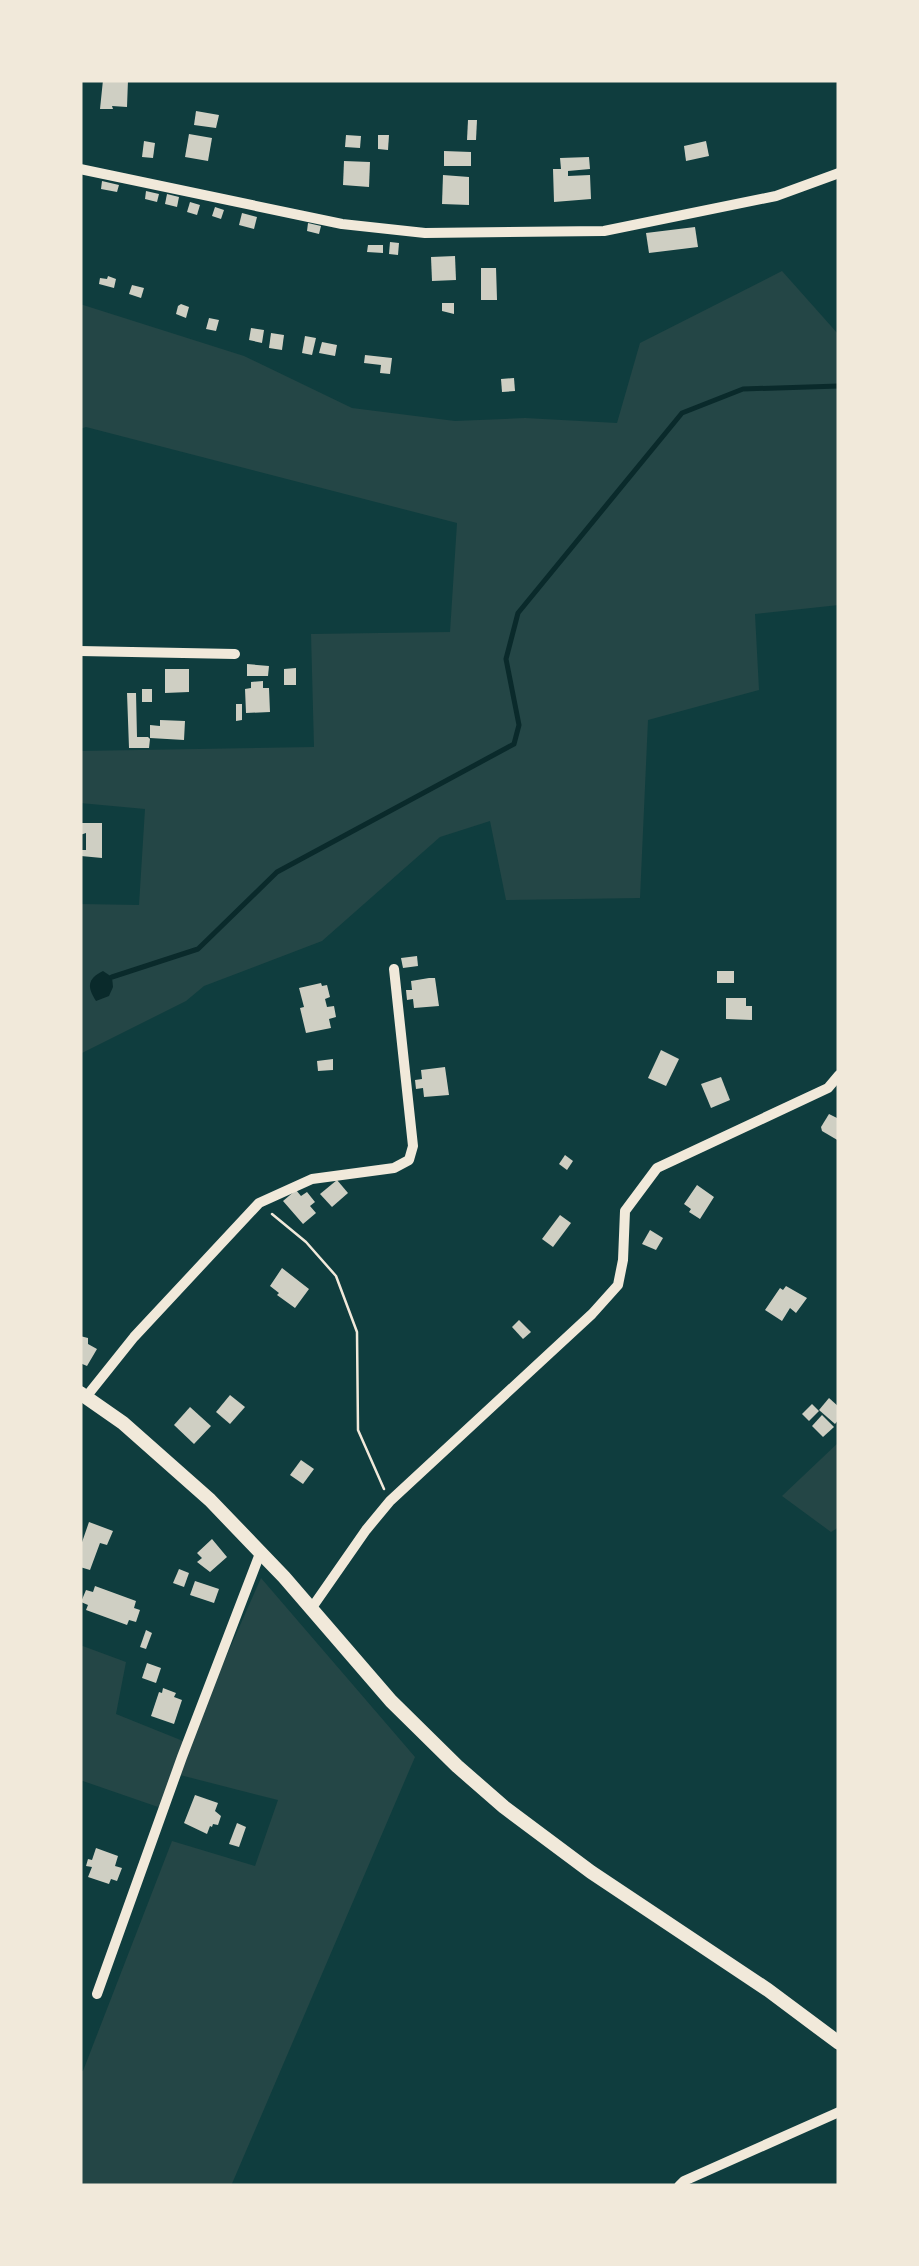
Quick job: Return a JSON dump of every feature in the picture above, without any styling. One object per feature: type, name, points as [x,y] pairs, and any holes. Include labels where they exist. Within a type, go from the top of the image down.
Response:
[{"type":"main road","points":[[83,1395],[124,1423],[184,1474],[260,1551],[400,1711],[504,1807],[590,1872],[739,1970],[839,2043]]},
{"type":"street","points":[[80,168],[342,224],[425,233],[604,231],[776,196],[839,173]]},
{"type":"street","points":[[80,652],[235,654]]},
{"type":"street","points":[[83,1395],[259,1203],[312,1179],[394,1168],[409,1160],[414,1146],[394,970]]},
{"type":"street","points":[[311,1610],[390,1501],[578,1328],[618,1286],[626,1211],[657,1168],[828,1088],[839,1076]]},
{"type":"street","points":[[96,1994],[260,1551]]},
{"type":"street","points":[[679,2186],[839,2112]]},
{"type":"path","points":[[259,1203],[306,1242],[336,1276],[356,1332],[358,1430],[390,1501]]},
{"type":"shaded area","points":[[782,271],[839,335],[839,605],[755,614],[759,690],[648,720],[640,898],[506,900],[490,821],[440,837],[322,941],[204,986],[186,1001],[80,1054],[80,904],[139,905],[145,809],[80,803],[80,751],[314,747],[311,634],[450,632],[457,523],[86,427],[80,429],[80,304],[244,356],[352,408],[455,421],[525,418],[617,423],[640,343]]},
{"type":"shaded area","points":[[103,971],[112,977],[113,987],[109,996],[96,1001],[90,984]]},
{"type":"shaded area","points":[[839,1442],[839,1527],[831,1532],[782,1496]]},
{"type":"shaded area","points":[[261,1578],[415,1757],[231,2186],[80,2186],[80,2071],[172,1841],[255,1866],[278,1800],[176,1774],[161,1808],[80,1780],[80,1645],[126,1662],[116,1714],[188,1743]]},
{"type":"building","points":[[103,80],[128,80],[127,107],[100,109]]},
{"type":"building","points":[[196,111],[219,115],[216,128],[194,125]]},
{"type":"building","points":[[468,120],[477,120],[476,140],[467,140]]},
{"type":"building","points":[[189,134],[212,138],[208,161],[185,157]]},
{"type":"building","points":[[346,135],[361,136],[360,148],[345,147]]},
{"type":"building","points":[[378,135],[389,135],[388,150],[378,149]]},
{"type":"building","points":[[144,141],[155,143],[153,158],[142,157]]},
{"type":"building","points":[[706,141],[709,156],[686,161],[684,146]]},
{"type":"building","points":[[444,151],[471,152],[471,166],[444,166]]},
{"type":"building","points":[[589,157],[590,169],[568,171],[568,176],[590,175],[591,199],[554,202],[553,169],[561,169],[560,158]]},
{"type":"building","points":[[344,161],[370,162],[369,187],[343,185]]},
{"type":"building","points":[[443,175],[469,177],[469,205],[442,204]]},
{"type":"building","points":[[102,181],[119,185],[117,192],[101,189]]},
{"type":"building","points":[[146,191],[159,194],[157,202],[145,199]]},
{"type":"building","points":[[167,194],[179,197],[177,207],[165,204]]},
{"type":"building","points":[[190,202],[200,205],[197,215],[187,212]]},
{"type":"building","points":[[215,207],[224,210],[221,219],[212,216]]},
{"type":"building","points":[[242,213],[257,217],[254,229],[239,225]]},
{"type":"building","points":[[308,223],[321,226],[319,234],[307,231]]},
{"type":"building","points":[[695,227],[698,247],[649,253],[646,233]]},
{"type":"building","points":[[390,242],[399,243],[398,255],[389,254]]},
{"type":"building","points":[[368,245],[383,245],[383,253],[367,252]]},
{"type":"building","points":[[455,256],[456,280],[432,281],[431,257]]},
{"type":"building","points":[[481,268],[496,268],[497,300],[481,300]]},
{"type":"building","points":[[100,278],[116,279],[114,288],[99,284]]},
{"type":"building","points":[[132,285],[144,288],[141,298],[129,294]]},
{"type":"building","points":[[442,303],[454,303],[454,314],[442,311]]},
{"type":"building","points":[[181,304],[189,307],[186,318],[176,314]]},
{"type":"building","points":[[209,318],[219,320],[216,331],[206,329]]},
{"type":"building","points":[[251,328],[264,330],[262,343],[249,340]]},
{"type":"building","points":[[271,333],[284,335],[282,350],[269,348]]},
{"type":"building","points":[[305,336],[316,338],[312,355],[302,353]]},
{"type":"building","points":[[322,342],[337,345],[335,356],[319,353]]},
{"type":"building","points":[[365,355],[392,358],[390,374],[380,373],[381,365],[364,363]]},
{"type":"building","points":[[514,378],[515,391],[502,392],[501,379]]},
{"type":"building","points":[[247,664],[269,666],[268,676],[247,676]]},
{"type":"building","points":[[296,668],[296,685],[284,685],[284,669]]},
{"type":"building","points":[[165,669],[189,669],[189,692],[165,693]]},
{"type":"building","points":[[263,681],[263,688],[269,688],[270,712],[246,713],[245,689],[251,688],[251,682]]},
{"type":"building","points":[[142,689],[152,689],[152,702],[142,702]]},
{"type":"building","points":[[127,693],[136,693],[137,737],[148,737],[149,748],[129,748]]},
{"type":"building","points":[[236,704],[242,704],[242,720],[236,721]]},
{"type":"building","points":[[160,720],[185,721],[184,740],[150,738],[150,725],[160,726]]},
{"type":"building","points":[[80,823],[102,823],[102,858],[81,856],[81,850],[86,850],[86,833],[80,835]]},
{"type":"building","points":[[417,956],[418,966],[403,968],[401,958]]},
{"type":"building","points":[[717,971],[734,971],[734,983],[717,983]]},
{"type":"building","points":[[435,978],[439,1006],[414,1008],[413,999],[407,1000],[406,990],[412,990],[411,981]]},
{"type":"building","points":[[327,985],[327,1007],[334,1006],[336,1017],[329,1019],[331,1028],[306,1033],[299,988]]},
{"type":"building","points":[[726,998],[746,998],[746,1006],[752,1006],[752,1020],[726,1019]]},
{"type":"building","points":[[661,1050],[679,1059],[666,1086],[648,1078]]},
{"type":"building","points":[[333,1059],[333,1070],[318,1071],[317,1061]]},
{"type":"building","points":[[445,1067],[449,1095],[424,1097],[423,1088],[416,1089],[415,1080],[422,1079],[421,1070]]},
{"type":"building","points":[[721,1077],[730,1100],[711,1108],[701,1084]]},
{"type":"building","points":[[829,1114],[839,1119],[839,1141],[822,1131]]},
{"type":"building","points":[[565,1155],[573,1161],[567,1170],[559,1164]]},
{"type":"building","points":[[337,1180],[348,1193],[332,1207],[320,1194]]},
{"type":"building","points":[[697,1185],[714,1197],[700,1219],[684,1204]]},
{"type":"building","points":[[296,1190],[301,1196],[307,1192],[315,1202],[310,1206],[316,1213],[303,1224],[283,1201]]},
{"type":"building","points":[[560,1215],[571,1223],[553,1247],[542,1239]]},
{"type":"building","points":[[650,1230],[663,1238],[656,1250],[642,1244]]},
{"type":"building","points":[[282,1268],[309,1289],[295,1308],[270,1286]]},
{"type":"building","points":[[786,1286],[807,1298],[796,1313],[790,1308],[782,1321],[765,1310],[780,1288]]},
{"type":"building","points":[[519,1320],[531,1332],[523,1339],[512,1327]]},
{"type":"building","points":[[80,1336],[88,1338],[88,1344],[97,1349],[87,1366],[80,1363]]},
{"type":"building","points":[[230,1395],[245,1407],[230,1424],[216,1412]]},
{"type":"building","points":[[829,1398],[839,1407],[835,1424],[819,1410]]},
{"type":"building","points":[[812,1404],[819,1411],[809,1421],[802,1414]]},
{"type":"building","points":[[190,1407],[211,1426],[194,1444],[174,1425]]},
{"type":"building","points":[[822,1415],[834,1427],[823,1437],[812,1426]]},
{"type":"building","points":[[301,1460],[314,1469],[303,1484],[290,1475]]},
{"type":"building","points":[[89,1522],[113,1531],[107,1545],[100,1543],[90,1570],[80,1567],[80,1548]]},
{"type":"building","points":[[212,1539],[227,1557],[210,1572],[197,1562],[202,1558],[197,1553]]},
{"type":"building","points":[[179,1569],[189,1573],[184,1587],[173,1583]]},
{"type":"building","points":[[195,1581],[219,1589],[214,1603],[190,1595]]},
{"type":"building","points":[[95,1586],[136,1601],[134,1608],[140,1610],[136,1622],[129,1620],[127,1625],[86,1610],[88,1605],[81,1602],[86,1590],[93,1592]]},
{"type":"building","points":[[146,1630],[152,1633],[146,1649],[140,1647]]},
{"type":"building","points":[[147,1663],[161,1668],[156,1683],[142,1678]]},
{"type":"building","points":[[163,1688],[182,1700],[174,1724],[151,1716]]},
{"type":"building","points":[[195,1795],[218,1803],[218,1825],[210,1826],[207,1834],[184,1823]]},
{"type":"building","points":[[237,1823],[246,1827],[239,1847],[229,1844]]},
{"type":"building","points":[[96,1848],[118,1856],[115,1866],[122,1868],[117,1881],[111,1879],[109,1884],[88,1877],[92,1867],[86,1866]]},
{"type":"waterway","points":[[112,977],[198,949],[277,872],[514,744],[519,725],[506,659],[518,613],[682,413],[743,389],[839,386]]}]
